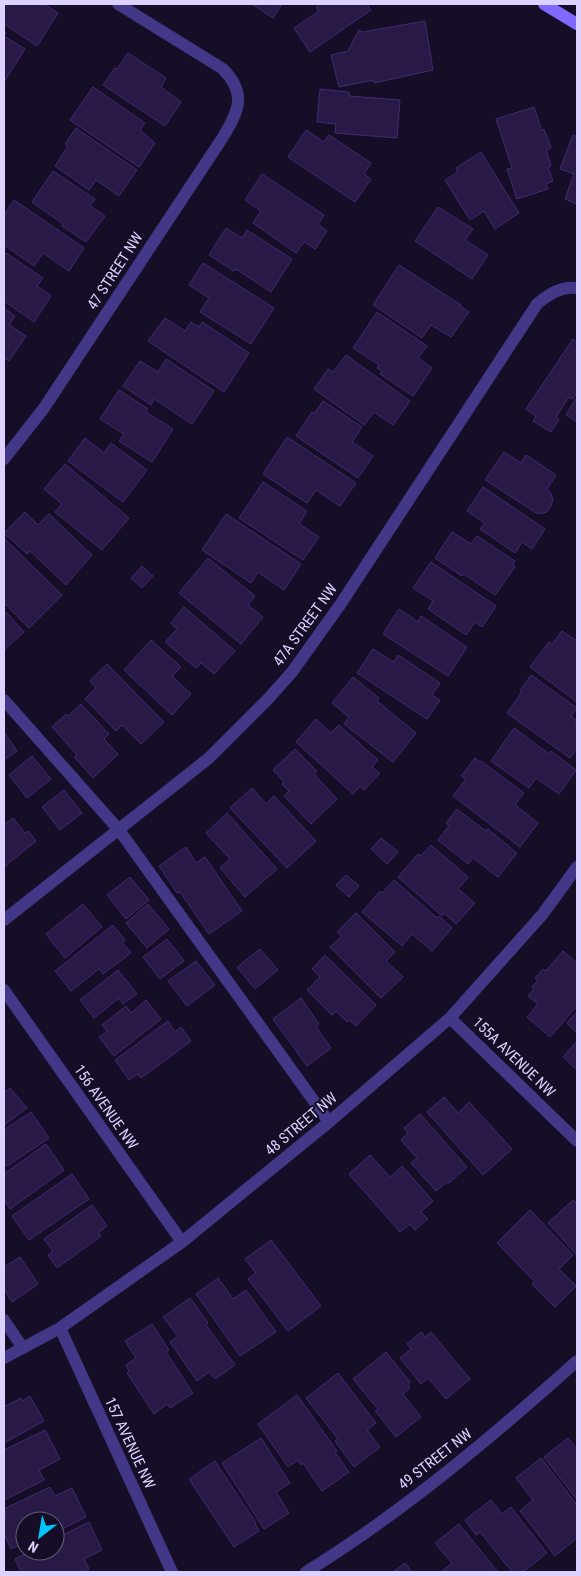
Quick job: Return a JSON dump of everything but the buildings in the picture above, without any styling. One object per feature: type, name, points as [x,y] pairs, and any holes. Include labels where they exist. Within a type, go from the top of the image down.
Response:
[{"type":"main road","points":[[544,4],[577,24]]},
{"type":"street","name":"47 STREET NW","points":[[4,458],[44,408],[223,137],[234,119],[238,108],[239,94],[232,78],[223,69],[118,4]]},
{"type":"street","name":"47A STREET NW","points":[[4,920],[209,758],[262,706],[292,672],[340,605],[537,304],[547,296],[563,288],[577,288]]},
{"type":"street","points":[[4,700],[119,830],[329,1122]]},
{"type":"street","name":"48 STREET NW","points":[[4,1358],[60,1328],[182,1242],[329,1122],[450,1018],[542,915],[577,867]]},
{"type":"street","name":"156 AVENUE NW","points":[[4,990],[182,1242]]},
{"type":"street","name":"155A AVENUE NW","points":[[450,1018],[577,1141]]},
{"type":"street","points":[[4,1320],[24,1348]]},
{"type":"street","name":"157 AVENUE NW","points":[[60,1328],[172,1572]]},
{"type":"street","name":"49 STREET NW","points":[[306,1572],[385,1518],[439,1477],[491,1436],[577,1361]]}]
